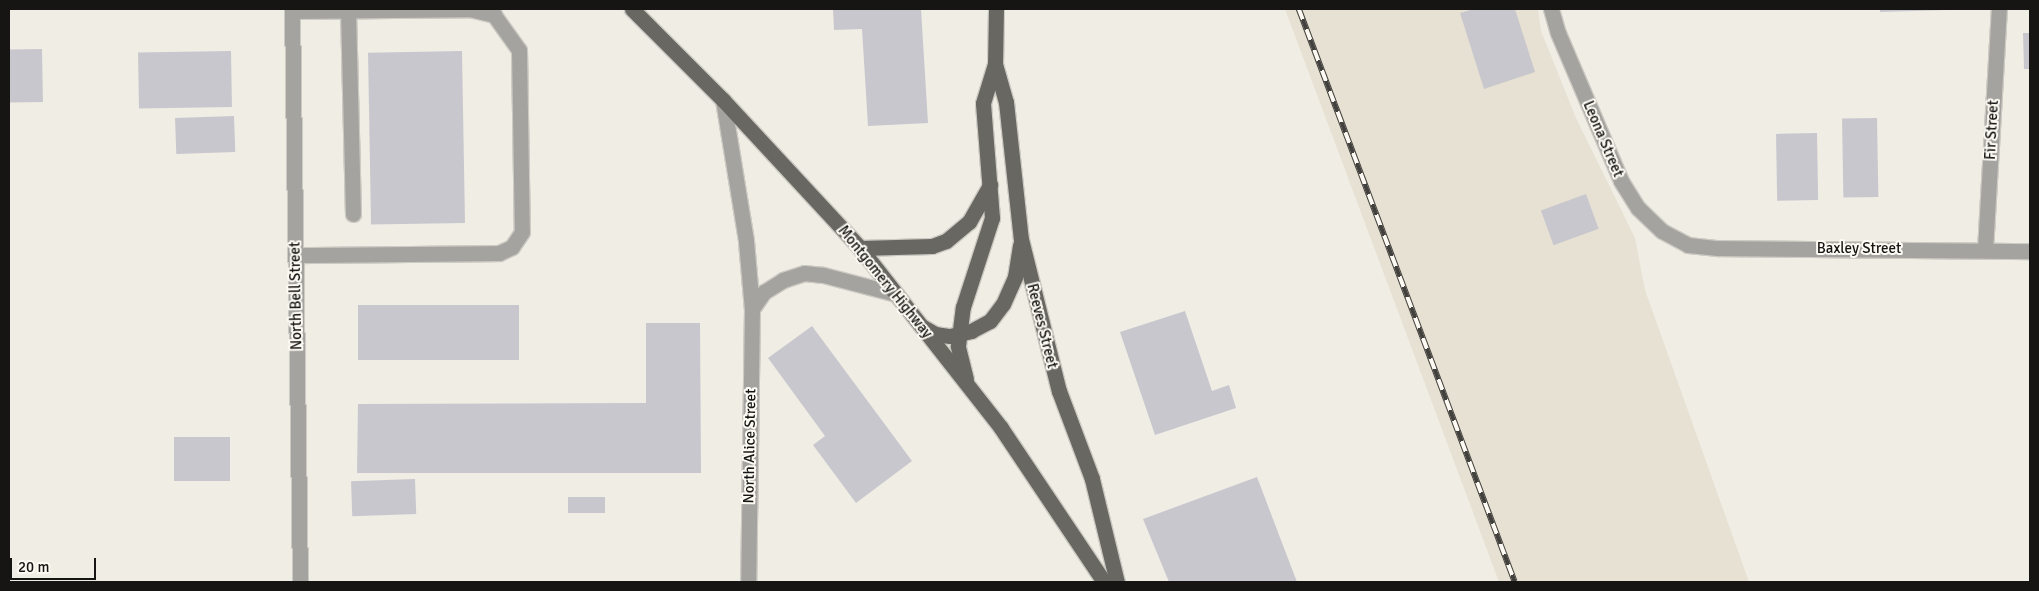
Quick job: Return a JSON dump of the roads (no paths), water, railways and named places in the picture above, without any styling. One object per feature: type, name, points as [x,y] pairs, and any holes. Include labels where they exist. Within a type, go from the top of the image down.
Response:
[{"type":"main road","name":"Montgomery Highway","points":[[632,9],[723,100],[860,248],[968,386],[1050,499],[1104,582]]},
{"type":"main road","name":"Reeves Street","points":[[968,386],[961,364],[959,334],[963,307],[992,218],[983,103],[995,64],[996,9]]},
{"type":"main road","name":"Reeves Street","points":[[995,64],[1006,102],[1021,239],[1059,391],[1092,479],[1117,582]]},
{"type":"main road","points":[[860,248],[932,246],[946,241],[969,222],[990,185]]},
{"type":"main road","points":[[922,326],[935,334],[959,334],[990,321],[1003,304],[1014,278],[1021,239]]},
{"type":"street","points":[[292,10],[469,9],[494,15],[508,30],[519,50],[520,60],[522,232],[512,247],[499,253],[295,255]]},
{"type":"street","name":"Leona Street","points":[[1551,9],[1558,33],[1621,181],[1638,208],[1662,231],[1688,245]]},
{"type":"street","name":"Fir Street","points":[[1985,250],[1999,9]]},
{"type":"street","name":"North Bell Street","points":[[292,10],[300,582]]},
{"type":"street","points":[[348,10],[353,214]]},
{"type":"street","name":"North Alice Street","points":[[723,100],[746,241],[752,310],[748,582]]},
{"type":"street","name":"Baxley Street","points":[[1688,245],[1718,248],[2030,251]]},
{"type":"street","points":[[752,310],[764,292],[783,280],[804,274],[823,275],[896,294]]},
{"type":"railway","points":[[1299,9],[1515,582]]}]
